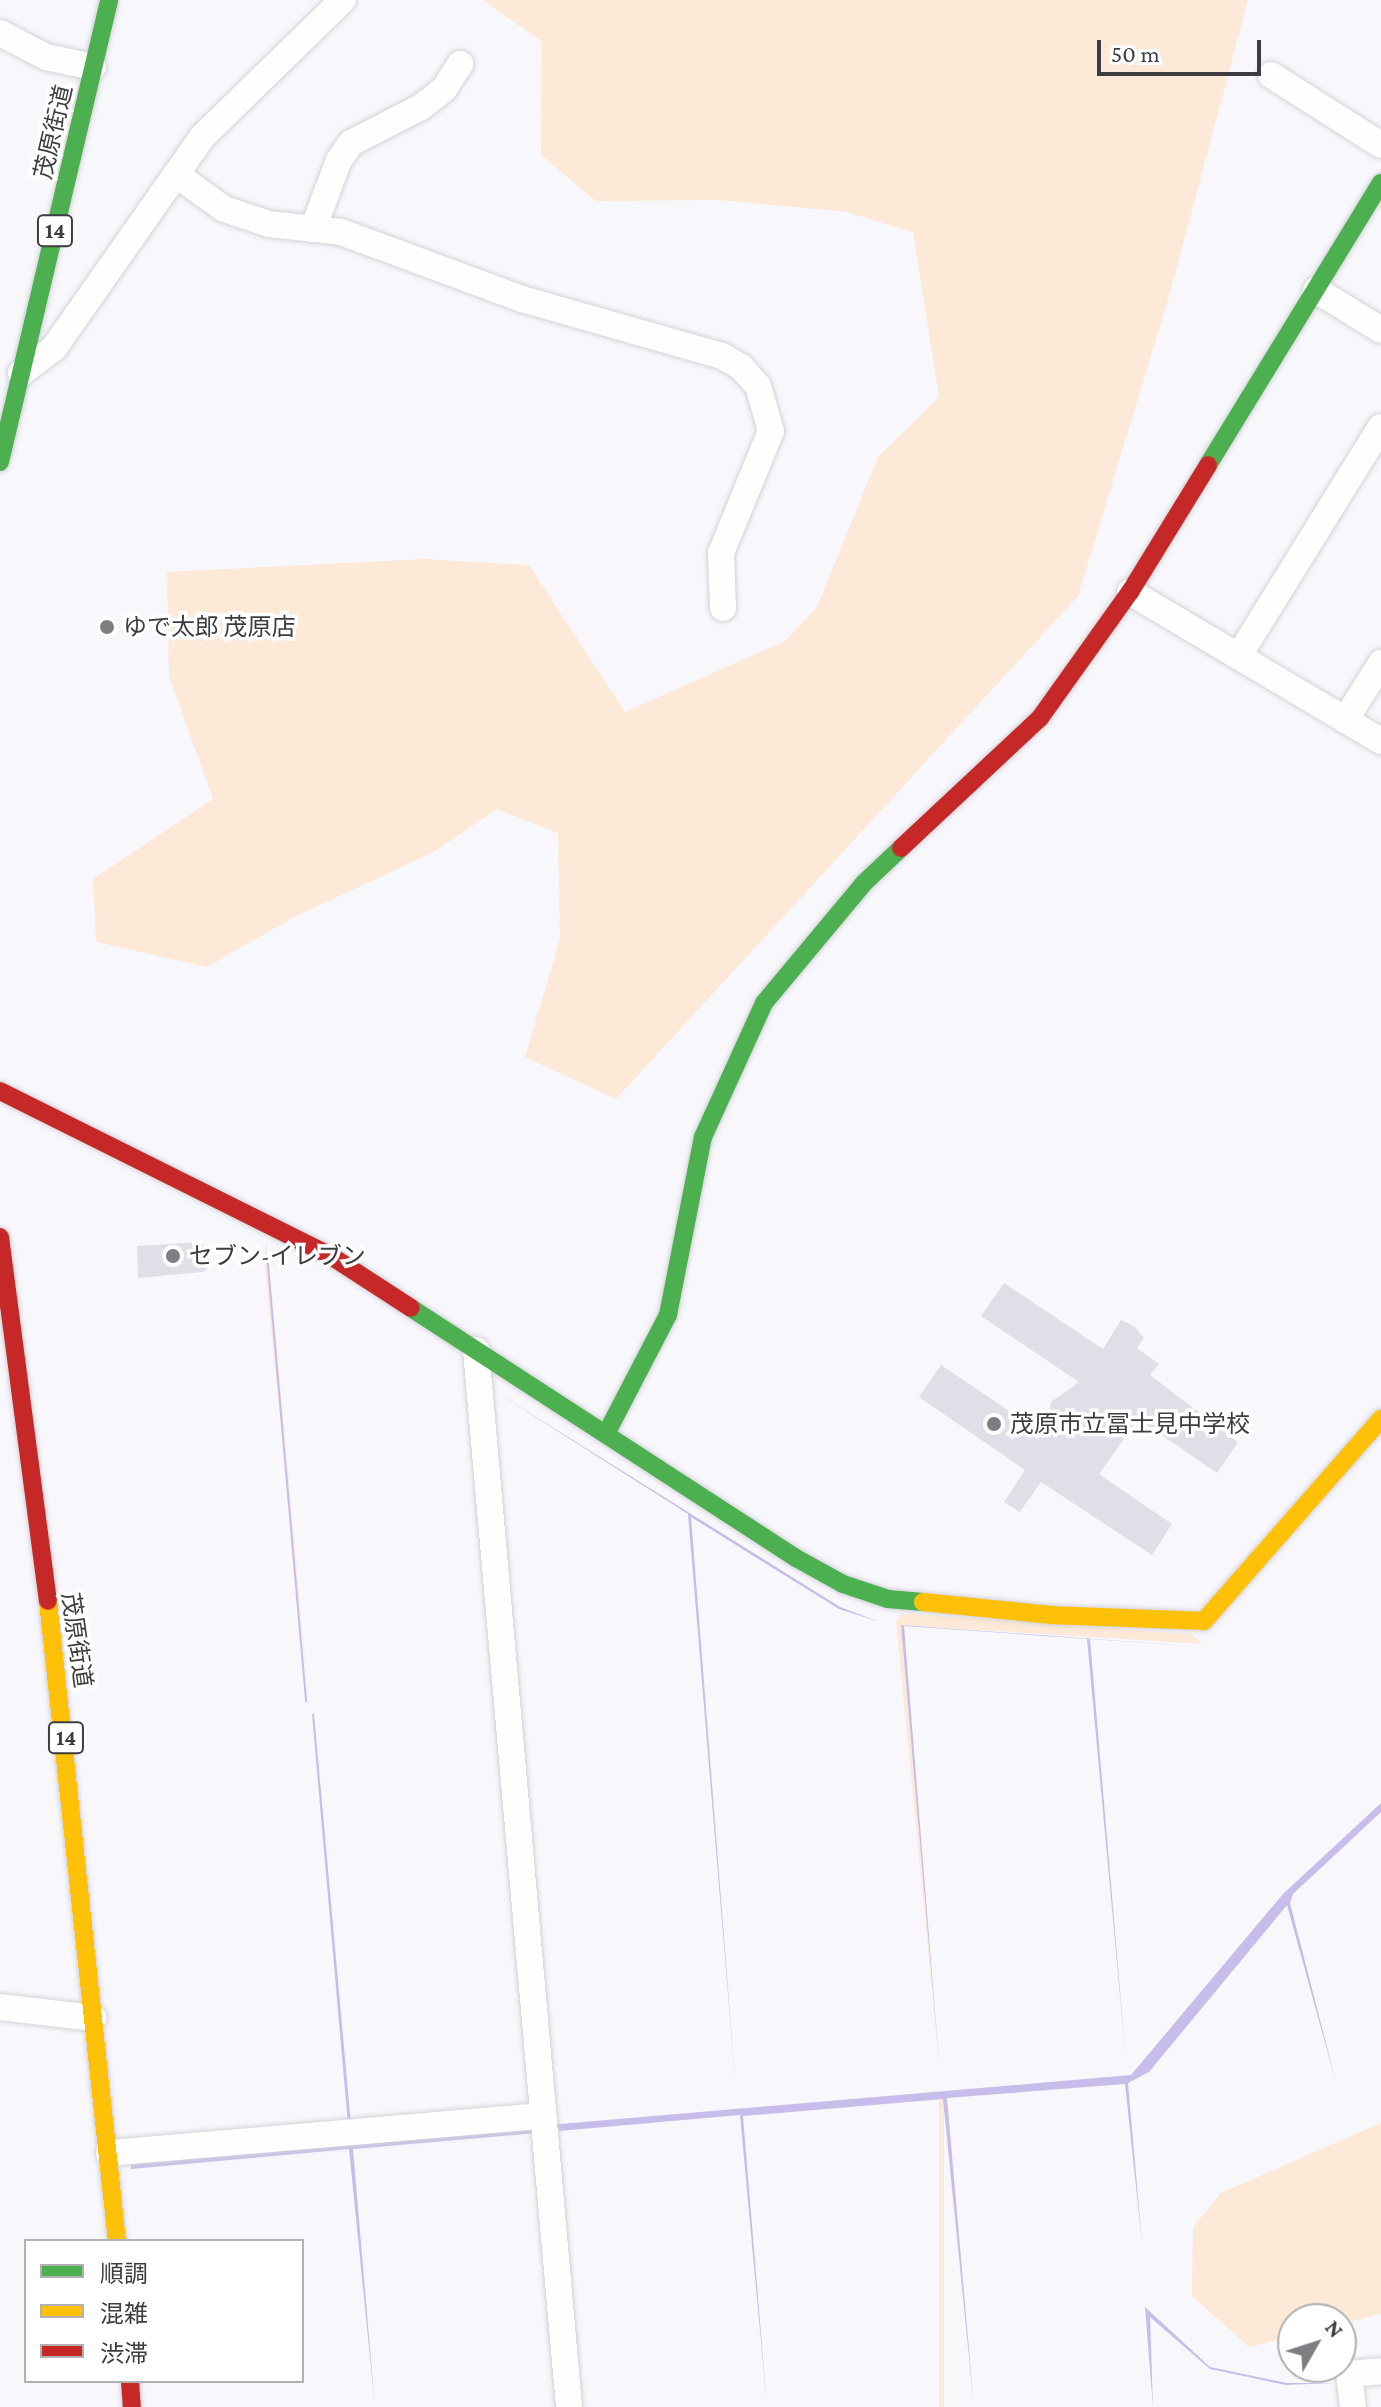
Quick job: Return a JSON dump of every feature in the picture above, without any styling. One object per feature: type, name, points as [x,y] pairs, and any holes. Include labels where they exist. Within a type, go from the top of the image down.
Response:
[{"type":"street","name":"茂原街道","points":[[0,462],[109,0]]},
{"type":"street","points":[[21,373],[54,348],[203,136],[250,86],[343,0]]},
{"type":"street","points":[[0,33],[46,57],[93,67]]},
{"type":"street","points":[[313,229],[339,160],[351,143],[421,107],[444,89],[460,64]]},
{"type":"street","points":[[1271,75],[1381,145]]},
{"type":"street","points":[[177,175],[224,209],[269,224],[341,232],[522,299],[722,356],[741,367],[758,386],[771,431],[721,553],[723,608]]},
{"type":"street","points":[[606,1434],[668,1315],[703,1137],[764,1003],[864,883],[1040,718],[1130,592],[1381,183]]},
{"type":"street","points":[[1316,290],[1381,330]]},
{"type":"street","points":[[1240,654],[1381,427]]},
{"type":"street","points":[[1130,592],[1240,654],[1381,741]]},
{"type":"street","points":[[1346,719],[1381,663]]},
{"type":"street","points":[[0,1091],[226,1205],[270,1222],[476,1350],[796,1558],[843,1584],[888,1599],[1051,1615],[1204,1621],[1381,1419]]},
{"type":"street","name":"茂原街道","points":[[0,1237],[66,1736],[117,2239]]},
{"type":"street","points":[[476,1350],[569,2407]]},
{"type":"street","points":[[0,2007],[93,2018]]},
{"type":"street","points":[[109,2153],[543,2116]]},
{"type":"street","points":[[1353,2407],[1349,2374],[1381,2371]]},
{"type":"street","points":[[130,2383],[132,2407]]},
{"type":"shaded area","points":[[483,0],[1248,0],[1170,293],[1078,596],[616,1099],[525,1057],[560,939],[558,833],[497,809],[432,853],[294,917],[207,967],[96,942],[93,879],[213,799],[169,676],[167,572],[424,559],[529,565],[625,712],[785,641],[817,607],[878,457],[939,397],[913,232],[847,212],[720,200],[596,201],[541,155],[542,42]]},
{"type":"shaded area","points":[[266,1242],[268,1254],[309,1702],[264,1258]]},
{"type":"shaded area","points":[[268,1254],[307,1702],[305,1702]]},
{"type":"shaded area","points":[[491,1389],[840,1607],[880,1622],[839,1609],[691,1517],[736,2090],[688,1514]]},
{"type":"shaded area","points":[[902,1613],[1191,1634],[1203,1644],[901,1625],[940,2073],[896,1621]]},
{"type":"shaded area","points":[[901,1625],[1205,1647],[1090,1639],[1126,2060],[1087,1639],[904,1626],[940,2073]]},
{"type":"shaded area","points":[[314,1714],[351,2125],[348,2125]]},
{"type":"shaded area","points":[[1381,1803],[1381,1812],[1293,1894],[1290,1903],[1337,2086],[1287,1905],[1149,2072],[1128,2083],[1142,2243],[1125,2084],[947,2098],[974,2407],[943,2099],[743,2116],[767,2407],[740,2115],[353,2149],[375,2407],[349,2149],[131,2169],[131,2161],[1131,2075],[1283,1894]]},
{"type":"shaded area","points":[[939,2099],[944,2099],[944,2407],[939,2407]]},
{"type":"shaded area","points":[[1381,2123],[1381,2314],[1357,2320],[1357,2303],[1277,2303],[1277,2340],[1249,2347],[1192,2296],[1193,2227],[1221,2193]]},
{"type":"shaded area","points":[[1145,2307],[1210,2367],[1277,2383],[1334,2383],[1286,2385],[1210,2369],[1150,2317],[1153,2407]]},
{"type":"building","name":"セブン-イレブン","points":[[202,1242],[210,1266],[203,1272],[138,1278],[137,1246]]},
{"type":"building","name":"茂原市立冨士見中学校","points":[[1004,1283],[1103,1349],[1121,1320],[1135,1327],[1144,1338],[1137,1348],[1159,1364],[1150,1375],[1238,1442],[1217,1473],[1138,1419],[1099,1474],[1172,1524],[1152,1555],[1041,1482],[1020,1512],[1004,1502],[1025,1470],[919,1397],[941,1365],[1046,1436],[1051,1402],[1079,1382],[981,1316]]},
{"type":"traffic: fast","points":[[0,462],[109,0]]},
{"type":"traffic: fast","points":[[1208,465],[1381,183]]},
{"type":"traffic: fast","points":[[606,1434],[668,1315],[703,1137],[764,1003],[864,883],[901,848]]},
{"type":"traffic: fast","points":[[411,1308],[796,1558],[843,1584],[888,1599],[923,1602]]},
{"type":"traffic: slow","points":[[923,1602],[1051,1615],[1204,1621],[1381,1419]]},
{"type":"traffic: slow","points":[[48,1601],[117,2239]]},
{"type":"traffic: jam","points":[[901,848],[1040,718],[1130,592],[1208,465]]},
{"type":"traffic: jam","points":[[0,1091],[331,1256],[411,1308]]},
{"type":"traffic: jam","points":[[0,1237],[48,1601]]},
{"type":"traffic: jam","points":[[130,2383],[132,2407]]},
{"type":"place","name":"ゆで太郎 茂原店","points":[[107,627]]},
{"type":"place","name":"セブン-イレブン","points":[[173,1256]]},
{"type":"place","name":"茂原市立冨士見中学校","points":[[994,1424]]}]
